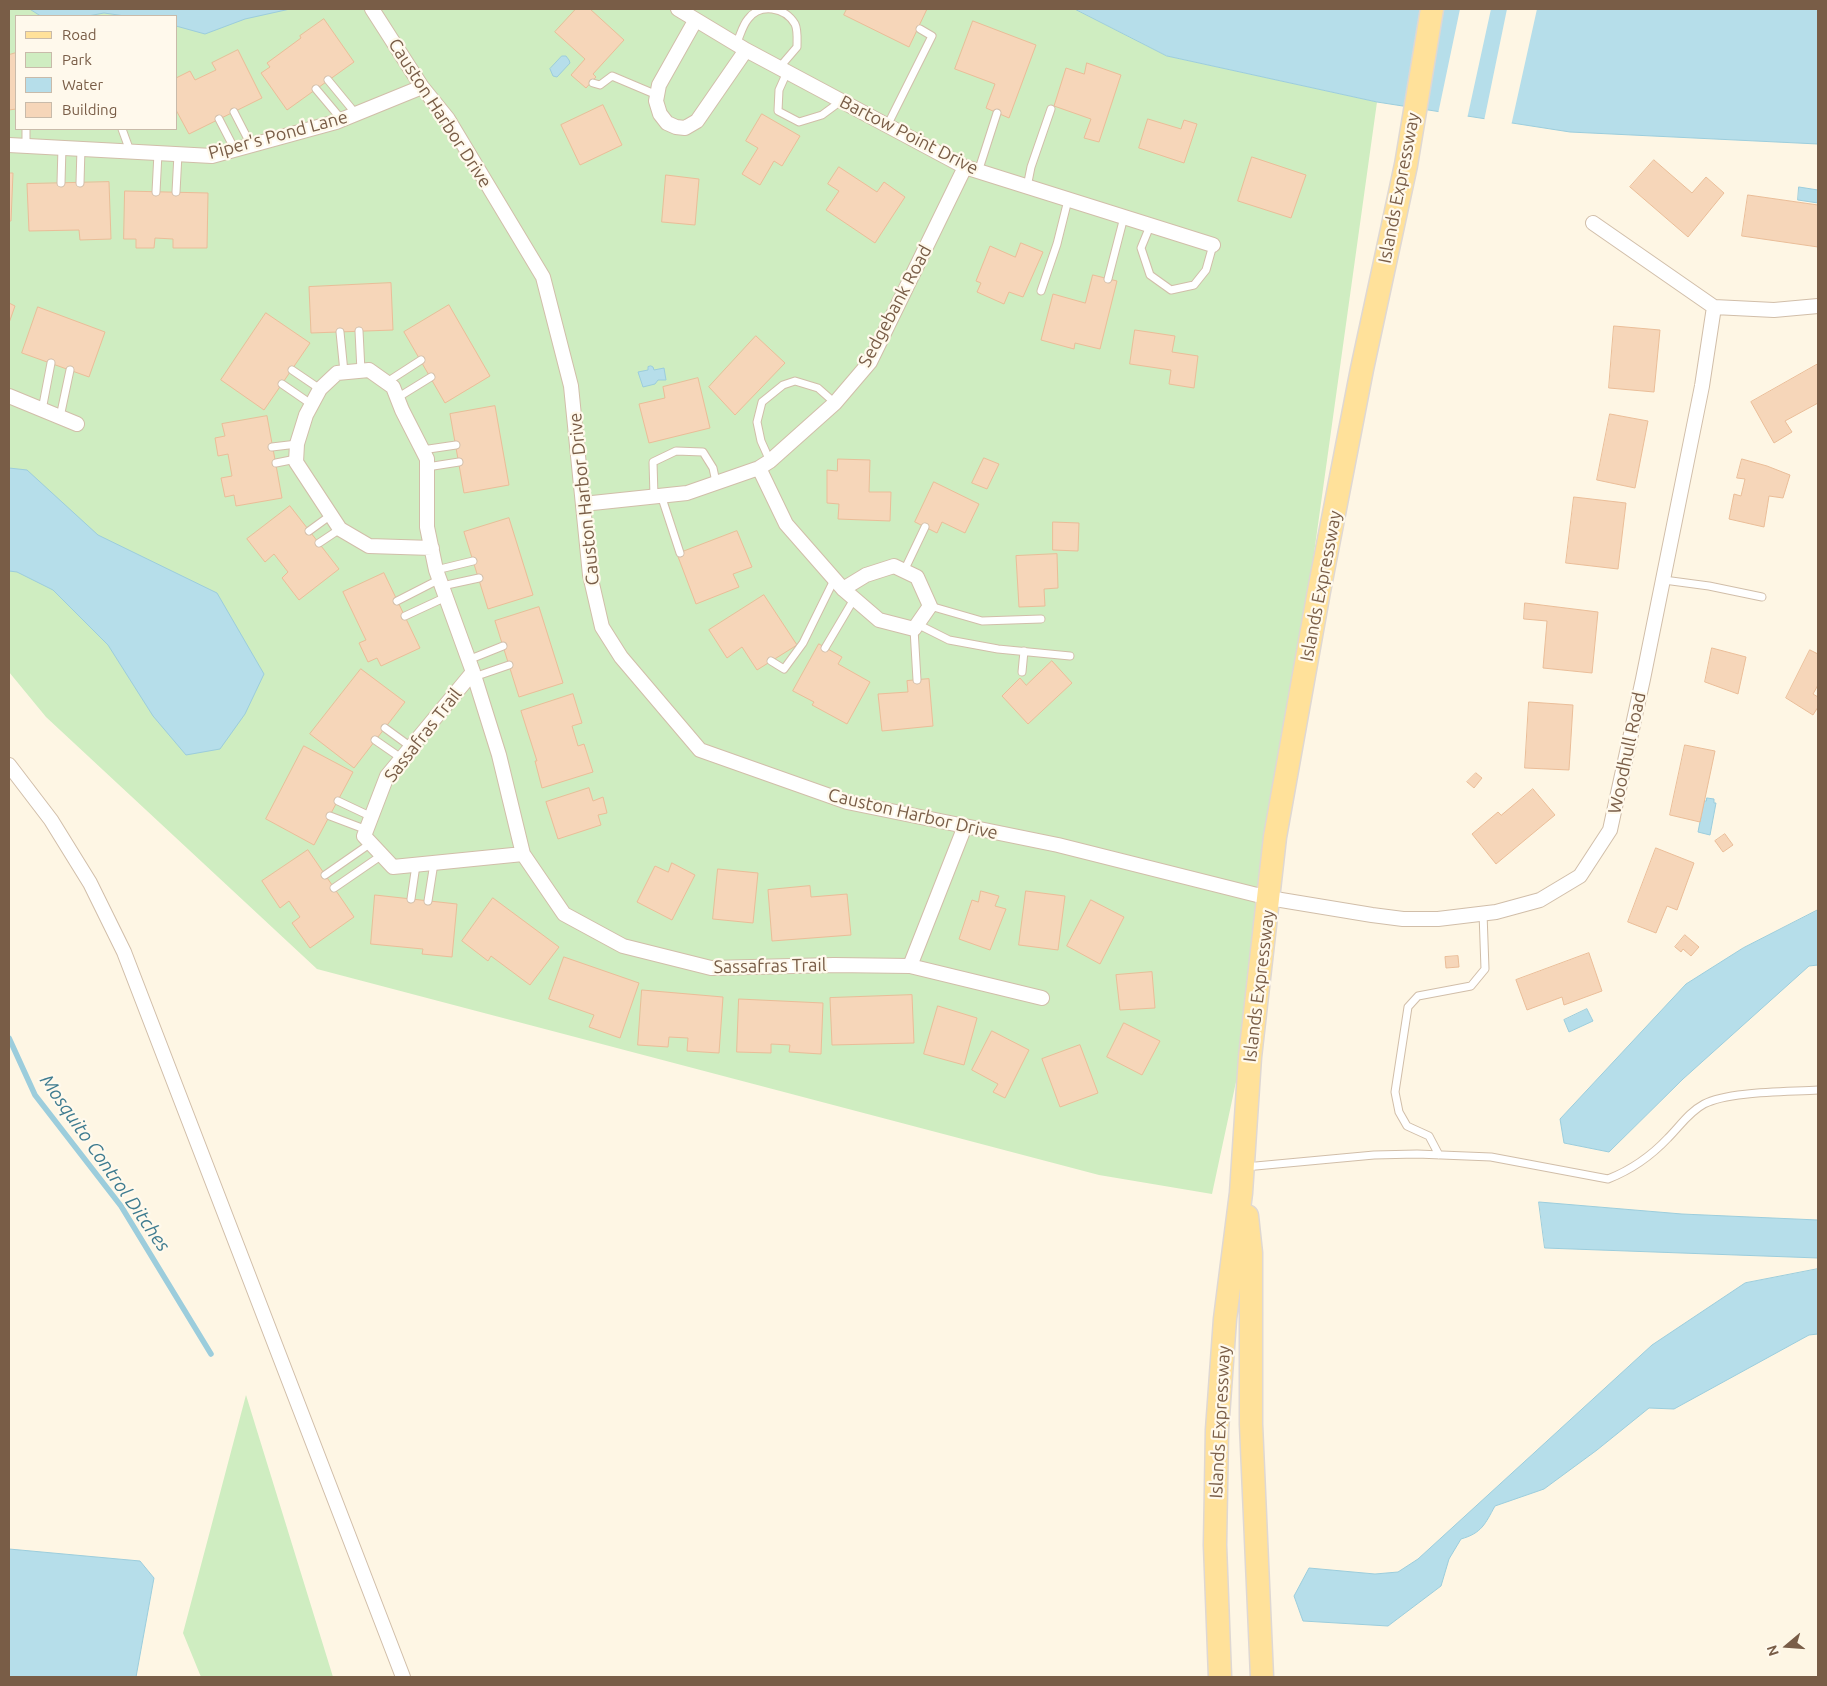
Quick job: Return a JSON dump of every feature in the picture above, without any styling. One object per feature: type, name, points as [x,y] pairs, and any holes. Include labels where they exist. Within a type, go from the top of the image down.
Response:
[{"type":"main road","name":"Islands Expressway","points":[[1220,1677],[1214,1545],[1217,1430],[1225,1319],[1241,1193],[1250,1058],[1275,837],[1319,592],[1362,369],[1406,165],[1432,9]]},
{"type":"main road","name":"Islands Expressway","points":[[1242,1167],[1251,1253],[1251,1424],[1262,1677]]},
{"type":"street","name":"Causton Harbor Drive","points":[[372,9],[422,87],[448,118],[543,277],[572,386],[590,575],[602,627],[621,657],[700,750],[846,802],[1058,845],[1269,898]]},
{"type":"street","name":"Bartow Point Drive","points":[[678,9],[741,47],[971,170],[1213,245]]},
{"type":"street","points":[[696,21],[658,85],[656,101],[660,114],[667,123],[685,128],[697,121],[741,47]]},
{"type":"street","name":"Piper's Pond Lane","points":[[9,145],[212,156],[342,120],[422,87]]},
{"type":"street","name":"Sedgebank Road","points":[[583,504],[687,493],[765,464],[835,403],[870,362],[971,170]]},
{"type":"street","points":[[1593,223],[1714,307],[1774,310],[1818,306]]},
{"type":"street","name":"Woodhull Road","points":[[1269,898],[1372,916],[1403,919],[1438,919],[1496,912],[1540,900],[1580,876],[1610,830],[1664,580],[1702,386],[1714,307]]},
{"type":"street","name":"Sassafras Trail","points":[[344,372],[369,370],[393,388],[427,459],[427,527],[441,583],[472,670],[499,755],[523,854],[564,914],[623,946],[711,968],[834,965],[910,966],[1042,998]]},
{"type":"street","points":[[344,372],[337,373],[320,389],[311,404],[297,444],[296,462],[340,529],[369,546],[432,548]]},
{"type":"street","points":[[9,396],[77,424]]},
{"type":"street","points":[[765,464],[786,524],[839,584],[854,599],[879,620],[916,626],[930,606],[916,577],[894,566],[839,584]]},
{"type":"street","name":"Sassafras Trail","points":[[369,824],[387,776],[472,670]]},
{"type":"street","points":[[9,766],[51,820],[90,883],[124,952],[403,1677]]},
{"type":"street","points":[[369,824],[364,836],[392,867],[523,854]]},
{"type":"street","points":[[910,966],[965,826]]},
{"type":"lane","points":[[741,47],[747,20],[757,11],[779,10],[788,15],[796,26],[797,47],[783,70],[779,90],[778,111],[799,122],[822,114],[841,101]]},
{"type":"lane","points":[[887,126],[932,36],[920,29]]},
{"type":"lane","points":[[593,83],[600,85],[612,76],[657,95]]},
{"type":"lane","points":[[328,80],[356,114]]},
{"type":"lane","points":[[316,89],[342,120]]},
{"type":"lane","points":[[1027,187],[1030,167],[1051,109]]},
{"type":"lane","points":[[234,112],[251,145]]},
{"type":"lane","points":[[971,170],[997,113]]},
{"type":"lane","points":[[219,119],[235,150]]},
{"type":"lane","points":[[26,130],[26,145]]},
{"type":"lane","points":[[122,130],[130,151]]},
{"type":"lane","points":[[60,183],[62,147]]},
{"type":"lane","points":[[80,183],[81,148]]},
{"type":"lane","points":[[156,192],[158,153]]},
{"type":"lane","points":[[176,192],[178,154]]},
{"type":"lane","points":[[1041,292],[1068,200]]},
{"type":"lane","points":[[1108,279],[1124,217]]},
{"type":"lane","points":[[1150,226],[1141,248],[1150,275],[1171,290],[1194,284],[1206,270],[1213,245]]},
{"type":"lane","points":[[359,331],[361,371]]},
{"type":"lane","points":[[340,332],[344,372]]},
{"type":"lane","points":[[386,383],[421,360]]},
{"type":"lane","points":[[42,410],[51,363]]},
{"type":"lane","points":[[60,417],[70,370]]},
{"type":"lane","points":[[292,370],[320,389]]},
{"type":"lane","points":[[397,398],[431,378]]},
{"type":"lane","points":[[765,464],[757,422],[762,402],[783,385],[795,381],[818,388],[835,403]]},
{"type":"lane","points":[[282,384],[311,404]]},
{"type":"lane","points":[[272,448],[297,444]]},
{"type":"lane","points":[[422,450],[456,445]]},
{"type":"lane","points":[[680,553],[657,495],[653,462],[676,451],[702,452],[714,468],[716,482]]},
{"type":"lane","points":[[276,463],[296,458]]},
{"type":"lane","points":[[427,467],[459,462]]},
{"type":"lane","points":[[309,531],[331,515]]},
{"type":"lane","points":[[904,571],[925,527]]},
{"type":"lane","points":[[319,543],[340,529]]},
{"type":"lane","points":[[405,616],[441,583],[473,561]]},
{"type":"lane","points":[[397,601],[441,583],[478,578]]},
{"type":"lane","points":[[1664,580],[1708,586],[1762,597]]},
{"type":"lane","points":[[771,661],[784,669],[803,643],[839,584]]},
{"type":"lane","points":[[826,648],[854,599]]},
{"type":"lane","points":[[930,606],[982,621],[1041,619]]},
{"type":"lane","points":[[917,680],[916,626],[949,640],[998,649],[1070,656]]},
{"type":"lane","points":[[472,670],[503,646]]},
{"type":"lane","points":[[1022,672],[1024,652]]},
{"type":"lane","points":[[472,670],[509,665]]},
{"type":"lane","points":[[385,728],[411,747]]},
{"type":"lane","points":[[375,740],[402,758]]},
{"type":"lane","points":[[338,801],[369,824]]},
{"type":"lane","points":[[330,816],[369,824]]},
{"type":"lane","points":[[326,875],[371,844]]},
{"type":"lane","points":[[334,888],[382,855]]},
{"type":"lane","points":[[428,901],[434,863]]},
{"type":"lane","points":[[411,899],[416,864]]},
{"type":"lane","points":[[1438,1155],[1429,1136],[1408,1126],[1398,1112],[1395,1092],[1408,1007],[1418,996],[1471,986],[1485,969],[1483,913]]},
{"type":"lane","points":[[1242,1167],[1374,1155],[1438,1155],[1491,1157],[1608,1179],[1624,1173],[1637,1165],[1668,1139],[1690,1113],[1705,1103],[1731,1096],[1818,1090]]},
{"type":"green space","points":[[9,9],[1075,9],[1167,56],[1377,102],[1248,1026],[1212,1194],[1099,1175],[317,969],[46,717],[9,672]]},
{"type":"green space","points":[[246,1395],[333,1677],[201,1677],[183,1633]]},
{"type":"water","points":[[30,9],[290,9],[245,19],[205,34],[178,27],[178,15],[118,15],[104,13],[93,15],[39,15]]},
{"type":"water","points":[[1075,9],[1818,9],[1818,144],[1570,132],[1377,102],[1167,56]]},
{"type":"water","points":[[562,56],[566,56],[570,63],[557,77],[553,76],[550,69]]},
{"type":"water","points":[[1799,187],[1818,190],[1818,203],[1798,200]]},
{"type":"water","points":[[651,366],[654,370],[664,368],[666,380],[658,380],[655,384],[643,387],[638,372],[648,370],[648,367]]},
{"type":"water","points":[[9,468],[27,470],[98,535],[217,593],[264,674],[245,714],[220,749],[186,755],[153,716],[108,645],[53,590],[17,572],[9,571]]},
{"type":"water","points":[[1707,798],[1714,799],[1714,803],[1716,803],[1710,835],[1698,832],[1704,801]]},
{"type":"water","points":[[1818,910],[1818,965],[1809,966],[1683,1079],[1609,1152],[1564,1143],[1560,1119],[1686,984],[1743,948]]},
{"type":"water","points":[[1587,1009],[1593,1021],[1569,1032],[1564,1020]]},
{"type":"water","points":[[1539,1202],[1682,1214],[1818,1220],[1818,1258],[1545,1248]]},
{"type":"water","points":[[1818,1269],[1818,1334],[1809,1335],[1674,1409],[1649,1408],[1544,1489],[1495,1506],[1478,1531],[1461,1539],[1449,1559],[1441,1586],[1388,1626],[1303,1621],[1294,1596],[1309,1568],[1375,1574],[1398,1572],[1418,1559],[1652,1345],[1745,1283]]},
{"type":"water","points":[[9,1549],[140,1561],[154,1578],[136,1677],[9,1677]]},
{"type":"pier","points":[[1460,9],[1491,9],[1467,119],[1438,114]]},
{"type":"pier","points":[[1507,9],[1537,9],[1511,126],[1484,121]]},
{"type":"building","points":[[576,9],[590,9],[624,40],[593,74],[596,77],[586,88],[571,75],[585,59],[555,32]]},
{"type":"building","points":[[847,9],[927,9],[909,47],[844,15]]},
{"type":"building","points":[[324,19],[354,62],[287,110],[261,73],[270,67],[267,63]]},
{"type":"building","points":[[973,21],[1036,45],[1009,118],[986,108],[995,84],[955,69]]},
{"type":"building","points":[[238,50],[262,98],[189,134],[178,114],[178,77],[190,71],[195,80],[216,70],[212,63]]},
{"type":"building","points":[[15,53],[15,109],[9,110],[9,55]]},
{"type":"building","points":[[1087,63],[1121,75],[1099,142],[1084,138],[1091,119],[1054,106],[1066,68],[1084,74]]},
{"type":"building","points":[[603,105],[622,145],[580,165],[561,125]]},
{"type":"building","points":[[762,114],[800,136],[782,166],[774,161],[760,185],[742,174],[758,148],[746,141]]},
{"type":"building","points":[[1148,119],[1181,129],[1184,120],[1197,124],[1184,163],[1139,148]]},
{"type":"building","points":[[1252,157],[1306,175],[1291,218],[1238,201]]},
{"type":"building","points":[[1654,160],[1692,193],[1706,177],[1724,193],[1688,237],[1630,187]]},
{"type":"building","points":[[839,167],[877,192],[884,182],[905,197],[875,243],[826,210],[839,191],[828,184]]},
{"type":"building","points":[[9,173],[13,173],[11,221],[9,221]]},
{"type":"building","points":[[666,175],[699,179],[695,225],[662,222]]},
{"type":"building","points":[[109,182],[111,239],[80,240],[79,230],[29,231],[27,184]]},
{"type":"building","points":[[125,191],[208,193],[207,248],[173,248],[173,239],[155,238],[154,248],[136,248],[136,239],[124,239]]},
{"type":"building","points":[[1748,195],[1818,205],[1818,247],[1742,236]]},
{"type":"building","points":[[1021,243],[1043,252],[1023,297],[1009,292],[1004,304],[977,292],[981,283],[976,281],[990,246],[1015,257]]},
{"type":"building","points":[[1093,275],[1117,281],[1100,349],[1075,343],[1074,349],[1041,340],[1053,294],[1085,303]]},
{"type":"building","points":[[391,283],[393,330],[311,333],[309,287]]},
{"type":"building","points":[[9,303],[15,306],[9,323]]},
{"type":"building","points":[[449,305],[490,376],[445,403],[404,332]]},
{"type":"building","points":[[38,307],[105,332],[89,377],[22,353]]},
{"type":"building","points":[[266,313],[310,343],[264,410],[221,380]]},
{"type":"building","points":[[1614,326],[1660,330],[1654,392],[1609,388]]},
{"type":"building","points":[[1135,330],[1175,336],[1172,352],[1198,356],[1194,388],[1169,384],[1171,370],[1130,364]]},
{"type":"building","points":[[756,336],[785,363],[735,415],[709,387]]},
{"type":"building","points":[[1818,364],[1818,403],[1785,421],[1792,432],[1774,443],[1751,402]]},
{"type":"building","points":[[698,378],[710,428],[649,443],[639,404],[665,398],[663,387]]},
{"type":"building","points":[[495,406],[509,485],[464,493],[450,414]]},
{"type":"building","points":[[1610,414],[1648,421],[1635,488],[1597,480]]},
{"type":"building","points":[[267,416],[282,498],[236,506],[234,495],[225,497],[221,478],[232,476],[228,454],[218,456],[215,438],[225,436],[222,424]]},
{"type":"building","points":[[984,458],[999,464],[987,489],[972,483]]},
{"type":"building","points":[[838,459],[870,460],[869,492],[891,492],[890,521],[838,519],[839,504],[827,503],[827,470],[837,471]]},
{"type":"building","points":[[1742,459],[1790,475],[1783,498],[1769,496],[1764,527],[1729,519],[1734,494],[1741,496],[1745,479],[1737,478]]},
{"type":"building","points":[[934,482],[979,504],[965,533],[942,522],[937,533],[915,522]]},
{"type":"building","points":[[1574,497],[1626,503],[1618,569],[1566,563]]},
{"type":"building","points":[[290,506],[339,569],[299,600],[282,578],[288,572],[274,554],[265,562],[247,539]]},
{"type":"building","points":[[509,518],[533,595],[488,609],[464,532]]},
{"type":"building","points":[[1053,522],[1079,523],[1078,551],[1053,550]]},
{"type":"building","points":[[737,531],[752,567],[733,574],[739,587],[696,604],[677,554]]},
{"type":"building","points":[[1057,554],[1058,588],[1044,589],[1045,606],[1019,607],[1016,556]]},
{"type":"building","points":[[384,573],[420,648],[381,666],[377,658],[368,662],[359,643],[366,640],[343,592]]},
{"type":"building","points":[[764,595],[797,645],[757,670],[742,647],[727,658],[709,630]]},
{"type":"building","points":[[1525,603],[1598,612],[1592,673],[1543,668],[1547,621],[1524,619]]},
{"type":"building","points":[[539,607],[563,683],[519,697],[495,621]]},
{"type":"building","points":[[819,644],[842,657],[838,664],[870,682],[847,724],[812,705],[814,702],[793,691]]},
{"type":"building","points":[[1712,648],[1746,657],[1738,694],[1705,682]]},
{"type":"building","points":[[1810,650],[1818,654],[1818,685],[1813,694],[1818,697],[1818,707],[1813,715],[1786,698]]},
{"type":"building","points":[[1052,661],[1072,683],[1028,724],[1002,696],[1020,678],[1026,685]]},
{"type":"building","points":[[361,669],[405,702],[354,768],[310,734]]},
{"type":"building","points":[[929,679],[933,726],[882,731],[878,694],[908,692],[907,681]]},
{"type":"building","points":[[573,694],[582,723],[572,726],[578,746],[584,744],[593,772],[542,788],[535,761],[537,761],[521,711]]},
{"type":"building","points":[[1529,702],[1573,705],[1569,770],[1525,768]]},
{"type":"building","points":[[1685,745],[1715,751],[1700,822],[1670,815]]},
{"type":"building","points":[[304,746],[353,772],[314,845],[266,819]]},
{"type":"building","points":[[1476,773],[1482,778],[1474,788],[1467,782]]},
{"type":"building","points":[[589,788],[593,801],[603,797],[607,813],[598,815],[601,825],[558,839],[546,802]]},
{"type":"building","points":[[1533,789],[1555,815],[1496,864],[1472,834],[1498,812],[1501,815]]},
{"type":"building","points":[[1725,834],[1733,845],[1723,852],[1715,841]]},
{"type":"building","points":[[1656,848],[1694,863],[1677,910],[1667,906],[1656,933],[1628,922]]},
{"type":"building","points":[[308,850],[354,917],[310,948],[292,923],[300,917],[289,901],[280,908],[262,881]]},
{"type":"building","points":[[672,863],[695,875],[672,920],[637,902],[655,866],[668,872]]},
{"type":"building","points":[[718,869],[758,873],[753,923],[713,919]]},
{"type":"building","points":[[810,886],[811,897],[847,894],[851,935],[772,941],[768,890]]},
{"type":"building","points":[[981,891],[999,896],[995,906],[1006,909],[990,950],[959,939],[972,900],[978,902]]},
{"type":"building","points":[[1026,891],[1065,896],[1058,950],[1019,945]]},
{"type":"building","points":[[375,895],[457,904],[452,957],[422,954],[423,949],[371,944]]},
{"type":"building","points":[[493,898],[559,947],[530,985],[491,956],[488,961],[462,941]]},
{"type":"building","points":[[1091,900],[1124,917],[1100,964],[1067,946]]},
{"type":"building","points":[[1685,935],[1699,947],[1691,956],[1683,949],[1681,952],[1675,947]]},
{"type":"building","points":[[1589,953],[1602,991],[1564,1005],[1562,997],[1527,1010],[1516,980]]},
{"type":"building","points":[[1458,956],[1459,967],[1446,968],[1445,957]]},
{"type":"building","points":[[564,957],[639,983],[620,1038],[589,1027],[594,1015],[549,999]]},
{"type":"building","points":[[1152,972],[1155,1008],[1120,1010],[1116,975]]},
{"type":"building","points":[[642,990],[723,997],[719,1053],[687,1051],[688,1038],[669,1037],[668,1047],[638,1045]]},
{"type":"building","points":[[912,995],[914,1043],[832,1045],[830,998]]},
{"type":"building","points":[[739,999],[823,1003],[821,1054],[789,1052],[790,1045],[771,1044],[771,1053],[737,1052]]},
{"type":"building","points":[[938,1006],[977,1018],[964,1065],[924,1054]]},
{"type":"building","points":[[1124,1023],[1160,1041],[1142,1075],[1107,1057]]},
{"type":"building","points":[[992,1031],[1029,1050],[1005,1098],[993,1092],[998,1084],[972,1070]]},
{"type":"building","points":[[1080,1045],[1098,1093],[1060,1107],[1042,1059]]},
{"type":"waterway","name":"Mosquito Control Ditches","points":[[9,1038],[35,1095],[121,1206],[211,1354]]}]
